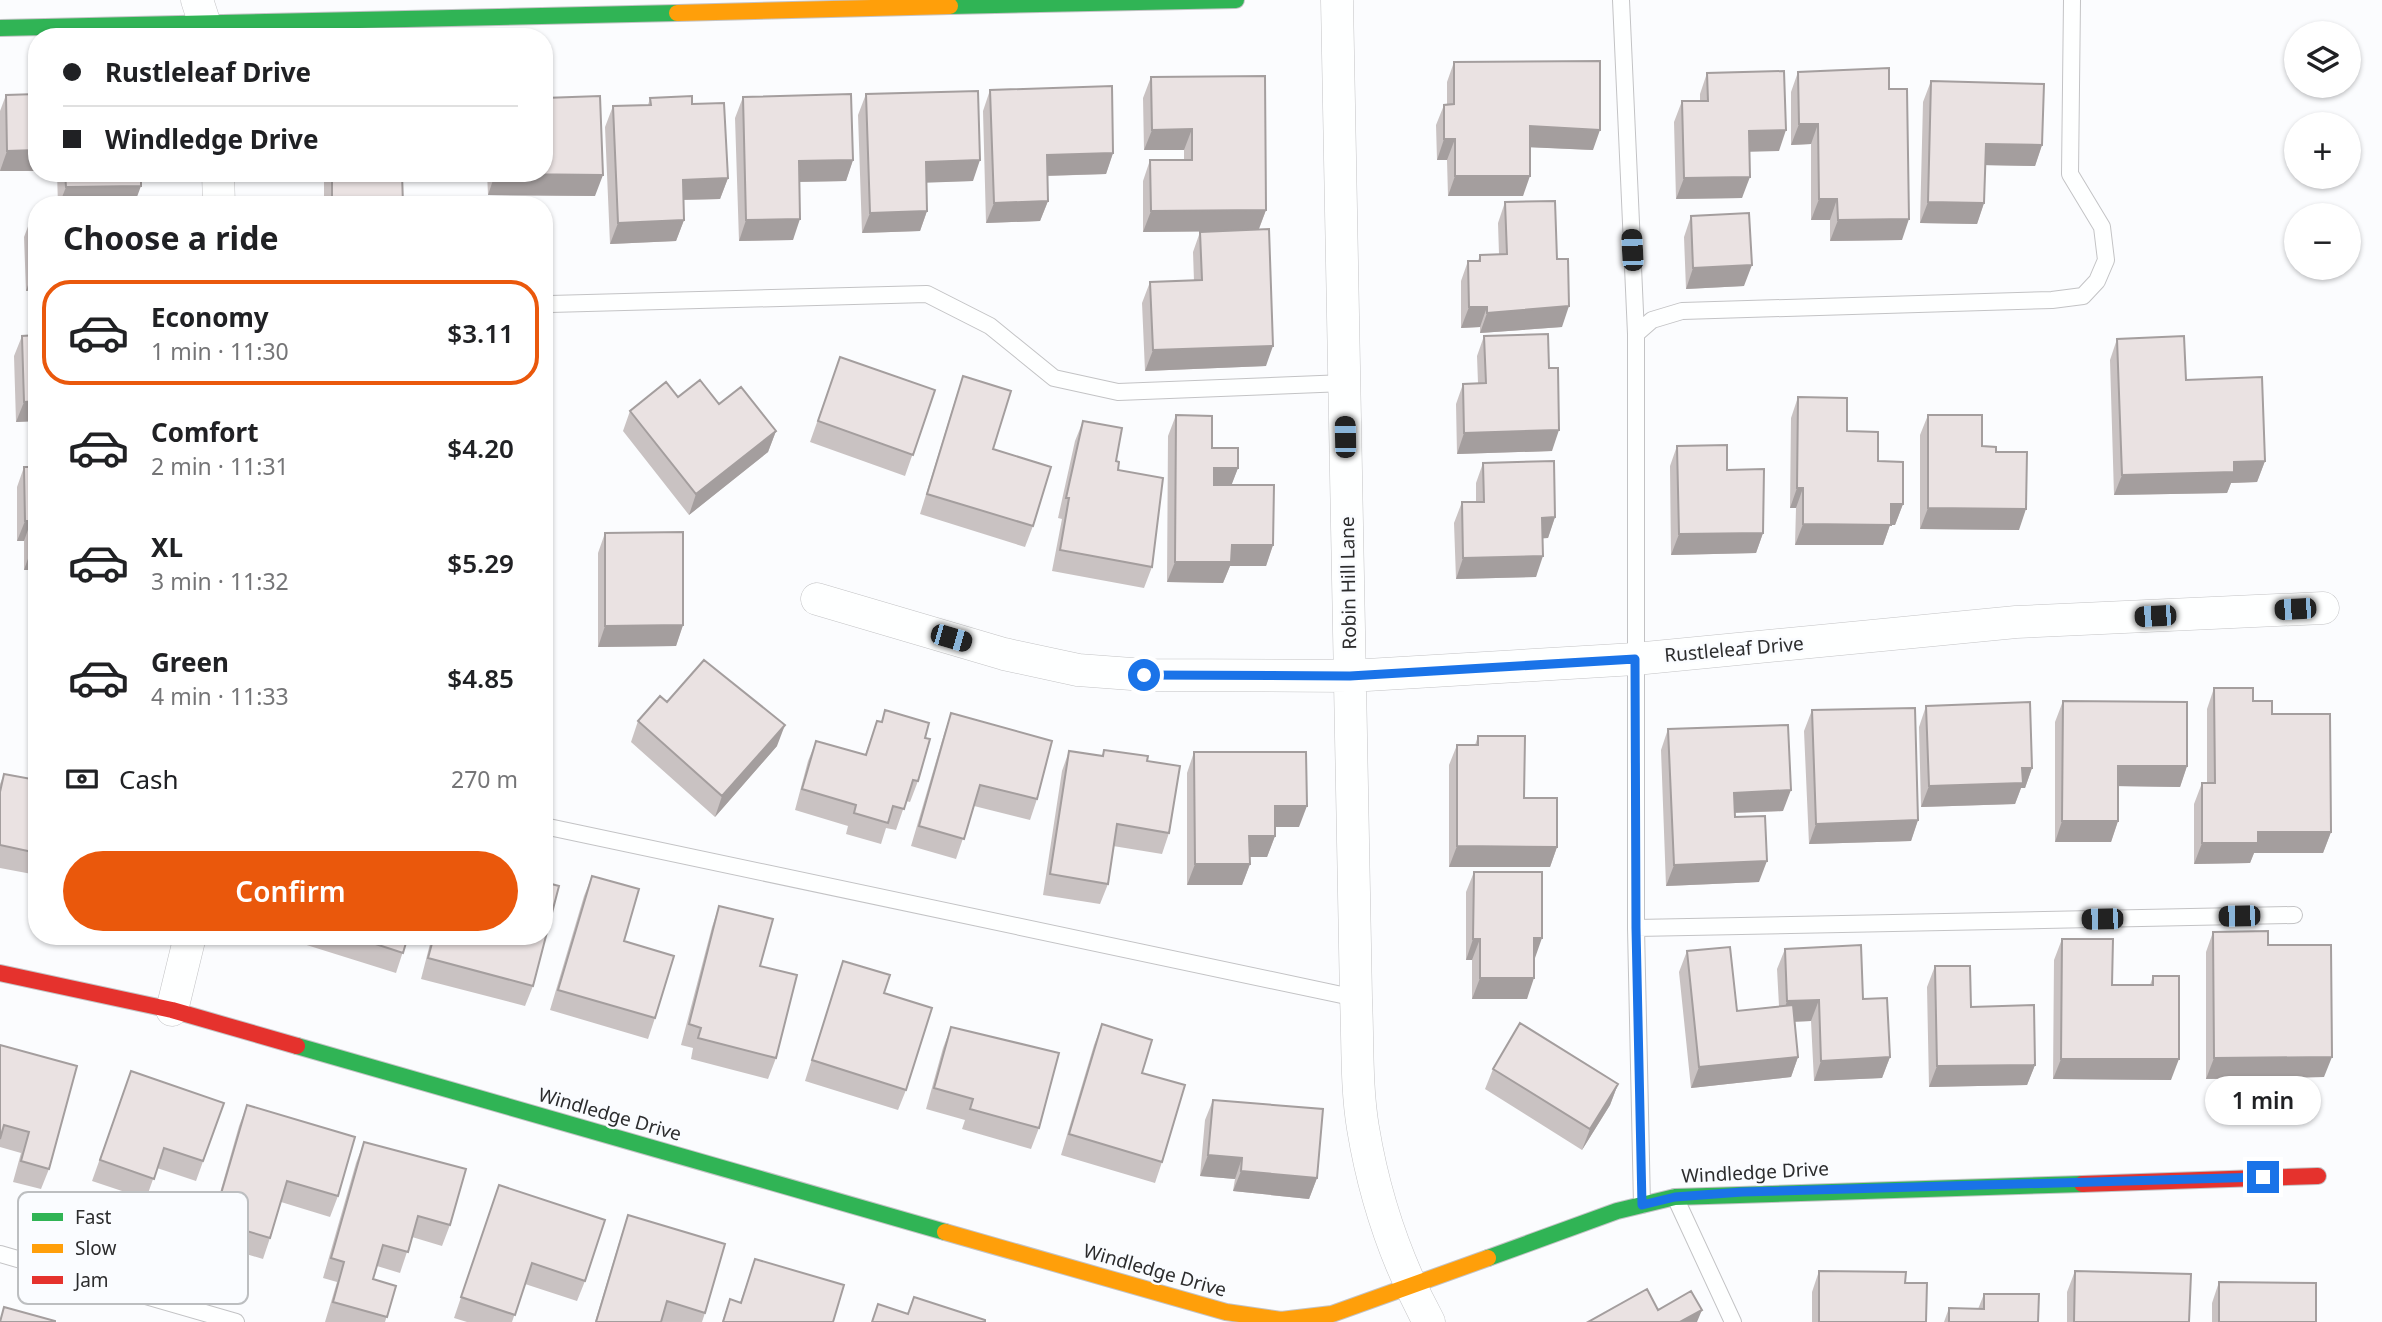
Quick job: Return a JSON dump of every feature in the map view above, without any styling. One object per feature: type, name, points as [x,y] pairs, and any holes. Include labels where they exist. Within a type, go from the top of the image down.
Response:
[{"type":"street","points":[[0,28],[204,20],[474,17],[758,4],[1236,0]]},
{"type":"street","name":"Robin Hill Lane","points":[[1337,0],[1356,998],[1363,1127],[1382,1208],[1411,1288],[1429,1322]]},
{"type":"street","name":"Rustleleaf Drive","points":[[817,599],[1004,654],[1078,670],[1144,675],[1350,676],[1635,659],[2016,622],[2323,608]]},
{"type":"street","points":[[172,1010],[188,945]]},
{"type":"street","name":"Windledge Drive","points":[[0,973],[172,1010],[1226,1312],[1281,1320],[1332,1314],[1642,1205],[1675,1197],[2318,1175]]},
{"type":"lane","points":[[472,0],[474,17]]},
{"type":"lane","points":[[1621,0],[1636,334],[1636,928],[1642,1205]]},
{"type":"lane","points":[[1636,334],[1652,320],[1682,311],[2052,300],[2083,296],[2097,281],[2106,260],[2102,227],[2070,174],[2072,0]]},
{"type":"lane","points":[[553,304],[927,295],[990,326],[1054,378],[1118,392],[1345,383]]},
{"type":"lane","points":[[553,828],[1356,998]]},
{"type":"lane","points":[[1636,928],[2294,915]]},
{"type":"lane","points":[[1675,1197],[1733,1322]]},
{"type":"lane","points":[[0,1254],[18,1259]]},
{"type":"lane","points":[[174,1304],[236,1322]]},
{"type":"building","points":[[1600,61],[1600,130],[1530,126],[1530,176],[1455,176],[1455,139],[1444,139],[1444,105],[1454,104],[1454,62]]},
{"type":"building","points":[[1889,68],[1889,89],[1907,89],[1909,219],[1838,220],[1837,199],[1819,199],[1818,124],[1799,124],[1798,72]]},
{"type":"building","points":[[1784,71],[1786,130],[1749,131],[1750,177],[1684,178],[1682,101],[1708,101],[1707,73]]},
{"type":"building","points":[[1265,76],[1266,210],[1151,211],[1150,160],[1192,160],[1192,129],[1152,130],[1151,77]]},
{"type":"building","points":[[1931,81],[2044,84],[2042,145],[1986,144],[1984,203],[1928,202]]},
{"type":"building","points":[[1112,86],[1113,153],[1047,155],[1048,201],[994,203],[990,90]]},
{"type":"building","points":[[978,91],[980,160],[926,162],[927,211],[870,213],[866,94]]},
{"type":"building","points":[[28,94],[28,150],[7,151],[6,95]]},
{"type":"building","points":[[851,94],[853,160],[799,161],[800,219],[746,220],[743,97]]},
{"type":"building","points":[[600,96],[603,175],[553,175],[553,98]]},
{"type":"building","points":[[692,96],[692,104],[724,103],[728,178],[683,180],[684,220],[618,223],[613,106],[651,105],[650,98]]},
{"type":"building","points":[[66,182],[141,182],[141,186],[66,187]]},
{"type":"building","points":[[332,182],[402,182],[403,196],[332,196]]},
{"type":"building","points":[[1555,201],[1557,259],[1568,259],[1569,306],[1487,313],[1487,307],[1469,307],[1468,261],[1480,261],[1480,255],[1507,254],[1505,202]]},
{"type":"building","points":[[1749,213],[1752,265],[1693,268],[1691,216]]},
{"type":"building","points":[[1269,229],[1273,346],[1153,350],[1150,282],[1202,280],[1200,232]]},
{"type":"building","points":[[1548,334],[1549,368],[1558,368],[1559,430],[1464,433],[1463,384],[1486,383],[1484,336]]},
{"type":"building","points":[[22,336],[28,336],[28,402],[24,402]]},
{"type":"building","points":[[2184,336],[2186,380],[2262,377],[2265,461],[2234,462],[2234,472],[2122,475],[2117,339]]},
{"type":"building","points":[[840,357],[935,390],[913,455],[818,421]]},
{"type":"building","points":[[963,376],[1011,391],[993,449],[1051,467],[1033,526],[927,494]]},
{"type":"building","points":[[700,380],[719,404],[741,387],[776,431],[696,494],[630,411],[666,382],[678,397]]},
{"type":"building","points":[[1798,397],[1847,398],[1847,431],[1878,432],[1878,461],[1903,462],[1903,504],[1891,504],[1891,525],[1803,524],[1803,488],[1797,488]]},
{"type":"building","points":[[1176,415],[1212,416],[1212,448],[1238,448],[1238,468],[1214,468],[1214,485],[1274,485],[1273,545],[1232,545],[1231,562],[1175,562]]},
{"type":"building","points":[[1928,415],[1982,415],[1982,446],[1996,447],[1996,452],[2027,452],[2026,509],[1928,508]]},
{"type":"building","points":[[1083,421],[1122,428],[1116,461],[1119,462],[1118,470],[1163,478],[1152,567],[1060,550],[1069,498],[1066,498]]},
{"type":"building","points":[[1727,445],[1727,470],[1764,469],[1763,533],[1679,534],[1677,446]]},
{"type":"building","points":[[1554,461],[1555,517],[1542,518],[1543,556],[1463,558],[1462,502],[1484,502],[1483,463]]},
{"type":"building","points":[[24,467],[28,467],[28,521],[25,521]]},
{"type":"building","points":[[683,532],[683,625],[605,626],[605,533]]},
{"type":"building","points":[[704,660],[785,725],[722,796],[638,721],[660,696],[667,702]]},
{"type":"building","points":[[2214,688],[2253,688],[2253,701],[2272,701],[2272,714],[2330,714],[2331,832],[2258,832],[2258,843],[2202,843],[2202,783],[2215,783]]},
{"type":"building","points":[[2063,701],[2187,702],[2187,766],[2118,766],[2118,821],[2062,821]]},
{"type":"building","points":[[2030,702],[2032,768],[2022,768],[2023,783],[1929,786],[1926,706]]},
{"type":"building","points":[[1915,708],[1918,820],[1816,824],[1812,710]]},
{"type":"building","points":[[885,710],[929,723],[925,738],[930,739],[918,781],[913,780],[904,809],[893,806],[888,823],[854,813],[856,805],[802,789],[816,741],[866,755],[877,721],[882,722]]},
{"type":"building","points":[[951,713],[1052,741],[1037,799],[980,785],[964,839],[919,826]]},
{"type":"building","points":[[1788,725],[1791,790],[1734,793],[1735,817],[1765,816],[1767,861],[1674,865],[1668,729]]},
{"type":"building","points":[[1478,736],[1525,736],[1524,798],[1557,798],[1557,847],[1457,846],[1457,745],[1478,745]]},
{"type":"building","points":[[1104,750],[1148,756],[1147,761],[1180,766],[1169,833],[1117,824],[1108,884],[1050,874],[1069,751],[1103,756]]},
{"type":"building","points":[[1194,752],[1306,752],[1307,806],[1275,806],[1275,836],[1249,836],[1250,864],[1195,864]]},
{"type":"building","points":[[4,774],[28,778],[28,851],[0,845],[0,792]]},
{"type":"building","points":[[1474,872],[1542,872],[1542,938],[1534,938],[1534,978],[1480,978],[1480,939],[1473,939]]},
{"type":"building","points":[[592,876],[639,889],[624,941],[674,956],[655,1018],[558,990]]},
{"type":"building","points":[[553,884],[559,886],[553,909]]},
{"type":"building","points":[[719,906],[773,919],[760,966],[797,975],[776,1058],[698,1038],[701,1028],[689,1024]]},
{"type":"building","points":[[2268,931],[2268,945],[2331,945],[2332,1057],[2214,1058],[2213,932]]},
{"type":"building","points":[[2062,939],[2113,939],[2112,985],[2153,985],[2153,976],[2179,976],[2179,1059],[2061,1059]]},
{"type":"building","points":[[379,945],[405,945],[403,953]]},
{"type":"building","points":[[432,945],[544,945],[533,986],[428,958]]},
{"type":"building","points":[[1861,945],[1863,999],[1887,998],[1890,1057],[1821,1061],[1819,1000],[1787,1001],[1785,949]]},
{"type":"building","points":[[1730,947],[1737,1011],[1793,1005],[1798,1057],[1699,1067],[1687,951]]},
{"type":"building","points":[[843,961],[890,975],[884,993],[932,1008],[906,1090],[812,1060]]},
{"type":"building","points":[[1935,966],[1970,966],[1971,1007],[2034,1005],[2035,1065],[1937,1066]]},
{"type":"building","points":[[1520,1023],[1618,1084],[1590,1129],[1493,1069]]},
{"type":"building","points":[[1102,1024],[1152,1040],[1142,1073],[1185,1085],[1162,1162],[1069,1134]]},
{"type":"building","points":[[951,1027],[1059,1053],[1039,1128],[970,1109],[973,1099],[934,1088]]},
{"type":"building","points":[[0,1045],[77,1066],[49,1169],[21,1161],[29,1132],[4,1125],[0,1139]]},
{"type":"building","points":[[131,1071],[224,1103],[203,1161],[164,1148],[154,1179],[100,1160]]},
{"type":"building","points":[[1213,1100],[1323,1109],[1317,1178],[1241,1171],[1242,1158],[1208,1155]]},
{"type":"building","points":[[247,1105],[355,1137],[338,1196],[287,1181],[270,1238],[248,1231],[248,1192],[222,1192]]},
{"type":"building","points":[[364,1142],[466,1169],[450,1225],[418,1216],[408,1252],[383,1245],[373,1279],[396,1286],[387,1317],[333,1302],[344,1262],[331,1258]]},
{"type":"building","points":[[499,1185],[605,1220],[585,1281],[532,1263],[515,1315],[461,1297]]},
{"type":"building","points":[[628,1215],[725,1244],[705,1313],[667,1301],[661,1322],[596,1322]]},
{"type":"building","points":[[755,1259],[844,1285],[833,1322],[723,1322],[730,1299],[741,1303]]},
{"type":"building","points":[[1819,1271],[1906,1272],[1905,1283],[1927,1283],[1926,1322],[1819,1322]]},
{"type":"building","points":[[2075,1271],[2191,1274],[2189,1322],[2074,1322]]},
{"type":"building","points":[[2219,1282],[2316,1283],[2316,1322],[2219,1322]]},
{"type":"building","points":[[1647,1289],[1658,1310],[1691,1291],[1702,1310],[1680,1322],[1588,1322]]},
{"type":"building","points":[[1984,1294],[2039,1294],[2038,1322],[1949,1322],[1949,1308],[1984,1309]]},
{"type":"building","points":[[914,1297],[985,1322],[872,1322],[878,1304],[908,1314]]},
{"type":"building","points":[[4,1307],[55,1321],[55,1322],[0,1322]]},
{"type":"traffic: fast","points":[[950,6],[1236,0]]},
{"type":"traffic: fast","points":[[0,28],[677,13]]},
{"type":"traffic: fast","points":[[297,1046],[945,1232]]},
{"type":"traffic: fast","points":[[1488,1258],[1617,1211],[1675,1197],[2082,1184]]},
{"type":"traffic: slow","points":[[677,13],[950,6]]},
{"type":"traffic: slow","points":[[945,1232],[1226,1312],[1281,1320],[1332,1314],[1488,1258]]},
{"type":"traffic: jam","points":[[0,973],[172,1010],[297,1046]]},
{"type":"traffic: jam","points":[[2082,1184],[2318,1176]]},
{"type":"route","points":[[1144,675],[1350,676],[1635,659],[1636,928],[1642,1205],[1675,1197],[1742,1192],[2263,1177]]}]
